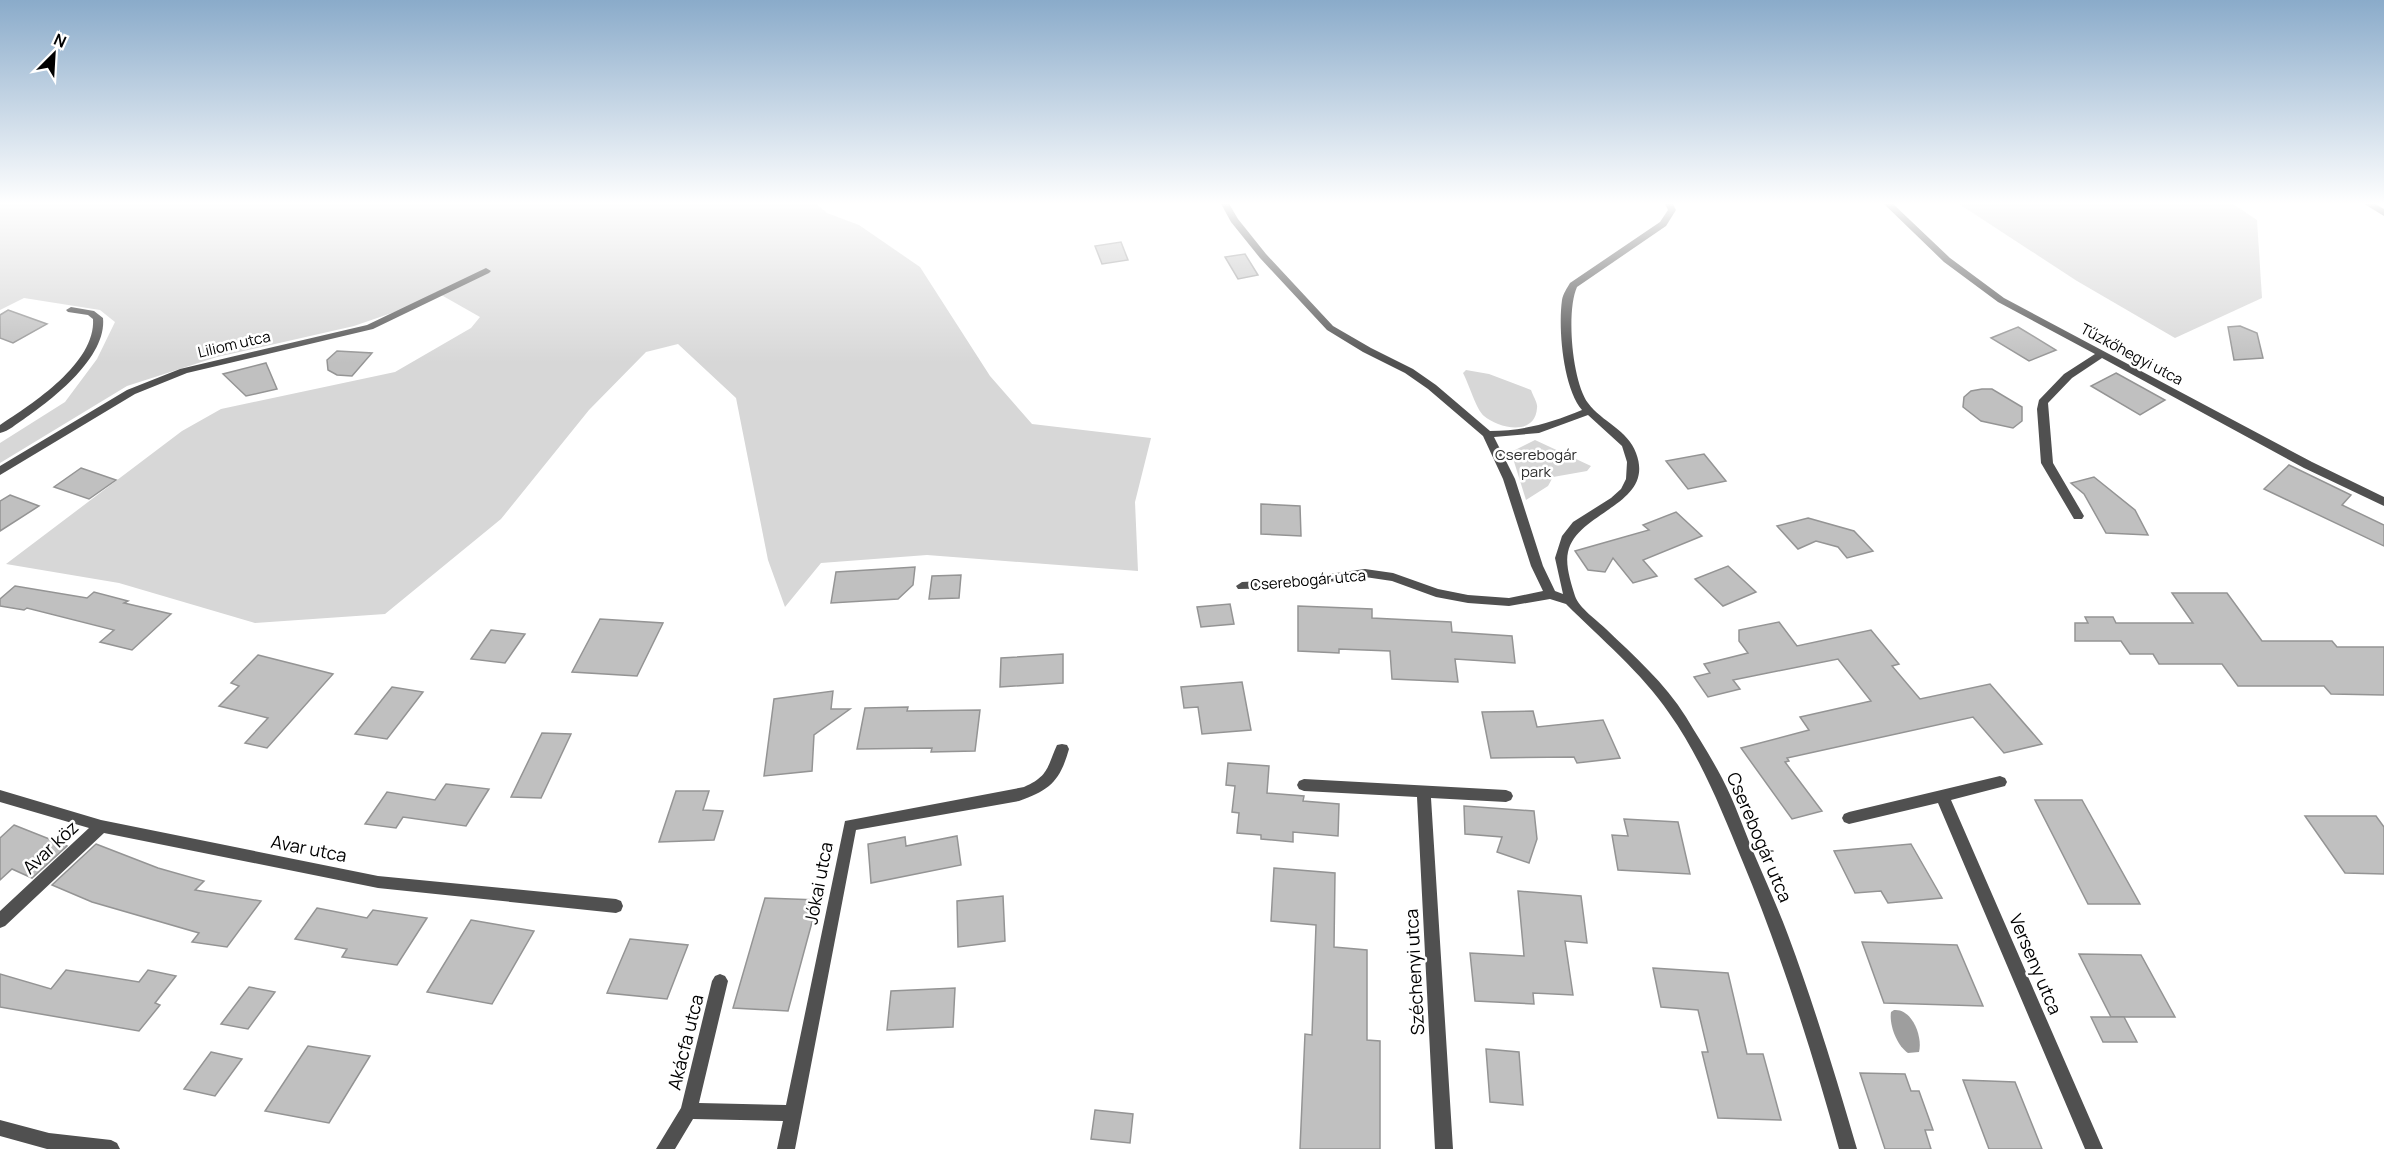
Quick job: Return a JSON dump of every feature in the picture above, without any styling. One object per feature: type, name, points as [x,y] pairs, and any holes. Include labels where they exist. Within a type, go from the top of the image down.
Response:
[{"type":"street","points":[[1263,256],[1330,328],[1409,371],[1432,387],[1487,434],[1509,479],[1537,566],[1550,594]]},
{"type":"street","points":[[1570,601],[1562,554],[1568,532],[1623,495],[1631,483],[1634,471],[1633,457],[1622,441],[1581,402],[1566,333],[1567,299],[1573,285],[1616,256]]},
{"type":"street","name":"Tűzkőhegyi utca","points":[[1942,256],[1978,284],[2011,305],[2308,465],[2384,502]]},
{"type":"street","name":"Liliom utca","points":[[0,471],[131,392],[184,371],[370,327],[486,271]]},
{"type":"street","points":[[0,430],[67,383],[82,363],[100,328],[98,318],[91,314],[71,310]]},
{"type":"street","points":[[2078,516],[2047,463],[2043,402],[2068,376],[2102,354]]},
{"type":"street","points":[[1487,434],[1524,435],[1588,411]]},
{"type":"street","name":"Cserebogár utca","points":[[1242,586],[1285,584],[1365,573],[1393,577],[1436,592],[1468,599],[1509,602],[1550,594],[1570,601],[1652,682],[1679,718],[1716,780],[1780,934],[1848,1149]]},
{"type":"street","name":"Jókai utca","points":[[786,1149],[850,825],[1019,795],[1039,789],[1056,771],[1062,749]]},
{"type":"street","points":[[1849,818],[2000,782]]},
{"type":"street","points":[[1304,785],[1506,796]]},
{"type":"street","name":"Széchenyi utca","points":[[1424,792],[1444,1149]]},
{"type":"street","name":"Verseny utca","points":[[1942,795],[2094,1149]]},
{"type":"street","name":"Avar utca","points":[[0,796],[101,826],[378,882],[616,906]]},
{"type":"street","name":"Avar köz","points":[[0,921],[101,826]]},
{"type":"street","name":"Akácfa utca","points":[[665,1149],[689,1112],[720,981]]},
{"type":"street","name":"Akácfa utca","points":[[689,1112],[793,1113]]},
{"type":"street","points":[[0,1128],[49,1141],[111,1149]]},
{"type":"green space","points":[[0,256],[903,256],[920,267],[990,376],[1032,424],[1151,438],[1135,502],[1138,571],[927,555],[821,563],[785,607],[768,560],[736,398],[678,344],[646,352],[589,410],[501,519],[385,614],[255,623],[119,583],[6,564],[182,431],[221,409],[395,372],[471,328],[480,317],[436,292],[409,307],[354,326],[217,357],[127,386],[0,463],[0,443],[65,402],[97,359],[115,322],[100,310],[24,298],[0,310]]},
{"type":"green space","points":[[2038,256],[2259,256],[2262,298],[2175,338]]},
{"type":"green space","points":[[1466,370],[1489,374],[1531,390],[1537,406],[1535,417],[1530,423],[1515,427],[1498,424],[1484,416],[1475,402],[1463,373]]},
{"type":"green space","name":"Cserebogár park","points":[[1535,440],[1591,466],[1587,471],[1553,477],[1548,486],[1526,500],[1511,452]]},
{"type":"shaded area","points":[[1894,1010],[1911,1018],[1918,1032],[1919,1052],[1908,1053],[1897,1040],[1891,1023],[1891,1012]]},
{"type":"building","points":[[1099,256],[1126,256],[1128,260],[1102,264]]},
{"type":"building","points":[[1246,256],[1258,275],[1238,279],[1225,257]]},
{"type":"building","points":[[8,310],[47,324],[13,343],[0,338],[0,315]]},
{"type":"building","points":[[2240,326],[2257,333],[2263,358],[2234,360],[2228,327]]},
{"type":"building","points":[[2018,327],[2056,350],[2029,361],[1991,338]]},
{"type":"building","points":[[337,351],[372,353],[352,376],[337,375],[328,370],[327,360]]},
{"type":"building","points":[[266,363],[277,389],[246,396],[223,374]]},
{"type":"building","points":[[2116,373],[2165,400],[2140,415],[2091,386]]},
{"type":"building","points":[[1992,389],[2022,407],[2022,421],[2013,428],[1981,421],[1963,407],[1964,397],[1971,391]]},
{"type":"building","points":[[1704,454],[1726,481],[1688,489],[1666,461]]},
{"type":"building","points":[[2289,465],[2351,495],[2342,505],[2384,525],[2384,546],[2264,489]]},
{"type":"building","points":[[81,468],[116,480],[89,499],[54,487]]},
{"type":"building","points":[[2094,477],[2135,510],[2148,535],[2106,533],[2084,494],[2071,483]]},
{"type":"building","points":[[10,495],[39,506],[0,531],[0,501]]},
{"type":"building","points":[[1261,504],[1300,506],[1301,536],[1261,534]]},
{"type":"building","points":[[1676,512],[1702,536],[1643,560],[1657,576],[1633,583],[1613,558],[1605,572],[1588,570],[1575,551],[1649,530],[1643,525]]},
{"type":"building","points":[[1808,518],[1854,531],[1873,551],[1847,558],[1838,547],[1816,541],[1798,549],[1777,526]]},
{"type":"building","points":[[1728,566],[1756,592],[1723,606],[1695,579]]},
{"type":"building","points":[[915,567],[913,585],[898,599],[831,603],[836,572]]},
{"type":"building","points":[[961,575],[959,598],[929,599],[932,576]]},
{"type":"building","points":[[15,586],[87,598],[94,592],[128,601],[124,603],[171,614],[132,650],[100,642],[114,630],[27,608],[24,610],[0,606],[0,599]]},
{"type":"building","points":[[2172,593],[2227,593],[2262,641],[2332,641],[2337,647],[2384,647],[2384,695],[2331,694],[2324,686],[2238,686],[2222,664],[2159,664],[2153,654],[2130,654],[2121,641],[2075,641],[2075,623],[2088,623],[2085,617],[2113,617],[2116,623],[2193,623]]},
{"type":"building","points":[[1230,604],[1234,624],[1201,627],[1197,607]]},
{"type":"building","points":[[1298,606],[1372,609],[1372,618],[1451,622],[1452,632],[1512,636],[1515,663],[1455,659],[1458,682],[1392,679],[1390,651],[1339,649],[1339,653],[1298,651]]},
{"type":"building","points":[[600,619],[663,623],[637,676],[572,672]]},
{"type":"building","points":[[1779,622],[1797,646],[1871,630],[1899,664],[1892,666],[1920,699],[1990,684],[2042,744],[2004,753],[1973,717],[1787,758],[1789,761],[1785,762],[1822,811],[1792,819],[1741,748],[1809,730],[1800,717],[1871,701],[1838,659],[1733,680],[1740,689],[1708,697],[1694,677],[1710,673],[1704,664],[1748,653],[1739,641],[1739,630]]},
{"type":"building","points":[[491,630],[525,634],[505,663],[471,659]]},
{"type":"building","points":[[1063,654],[1063,683],[1000,687],[1001,658]]},
{"type":"building","points":[[258,655],[333,674],[267,748],[245,743],[268,718],[219,706],[239,686],[231,683]]},
{"type":"building","points":[[1242,682],[1251,730],[1202,734],[1198,707],[1184,708],[1181,687]]},
{"type":"building","points":[[392,687],[423,692],[387,739],[355,734]]},
{"type":"building","points":[[833,691],[831,709],[850,709],[814,735],[812,771],[764,776],[774,699]]},
{"type":"building","points":[[908,707],[907,711],[980,710],[975,751],[931,752],[932,748],[857,749],[865,708]]},
{"type":"building","points":[[1533,711],[1537,727],[1603,720],[1620,758],[1577,763],[1574,757],[1491,758],[1482,712]]},
{"type":"building","points":[[542,733],[571,734],[541,798],[511,797]]},
{"type":"building","points":[[1228,763],[1269,766],[1267,793],[1304,796],[1303,801],[1339,804],[1338,836],[1293,832],[1293,842],[1261,839],[1261,835],[1237,833],[1239,813],[1232,812],[1235,786],[1226,785]]},
{"type":"building","points":[[446,784],[489,789],[466,826],[403,817],[396,828],[365,824],[387,792],[435,800]]},
{"type":"building","points":[[676,791],[709,791],[703,810],[723,811],[714,840],[659,842]]},
{"type":"building","points":[[2035,800],[2082,800],[2140,904],[2088,904]]},
{"type":"building","points":[[1464,806],[1534,811],[1537,839],[1529,863],[1497,852],[1502,837],[1465,834]]},
{"type":"building","points":[[2305,816],[2376,816],[2384,827],[2384,874],[2345,873]]},
{"type":"building","points":[[1624,819],[1678,822],[1690,874],[1618,870],[1612,835],[1628,836]]},
{"type":"building","points":[[14,825],[67,846],[32,878],[12,869],[0,880],[0,838]]},
{"type":"building","points":[[957,836],[961,865],[871,883],[868,844],[905,837],[906,846]]},
{"type":"building","points":[[96,844],[158,868],[204,881],[195,890],[261,901],[227,947],[192,942],[199,933],[92,902],[52,885]]},
{"type":"building","points":[[1911,844],[1942,898],[1888,903],[1881,891],[1855,893],[1834,851]]},
{"type":"building","points":[[1274,868],[1335,873],[1334,947],[1367,950],[1367,1040],[1380,1041],[1380,1149],[1300,1149],[1305,1034],[1312,1035],[1316,925],[1271,921]]},
{"type":"building","points":[[1518,891],[1581,896],[1587,943],[1565,941],[1573,995],[1533,993],[1534,1004],[1475,1001],[1470,953],[1524,956]]},
{"type":"building","points":[[1003,896],[1005,941],[958,947],[957,901]]},
{"type":"building","points":[[765,898],[818,900],[788,1011],[733,1008]]},
{"type":"building","points":[[317,908],[367,918],[373,910],[427,918],[397,965],[342,957],[347,949],[295,939]]},
{"type":"building","points":[[471,920],[534,931],[492,1004],[427,992]]},
{"type":"building","points":[[630,939],[688,945],[667,999],[607,993]]},
{"type":"building","points":[[1862,942],[1957,945],[1983,1006],[1884,1003]]},
{"type":"building","points":[[2079,954],[2141,955],[2175,1017],[2111,1017]]},
{"type":"building","points":[[1653,968],[1728,973],[1747,1054],[1763,1054],[1781,1120],[1718,1118],[1702,1052],[1708,1052],[1698,1010],[1661,1007]]},
{"type":"building","points":[[66,970],[139,982],[148,970],[176,976],[155,1003],[160,1005],[139,1031],[0,1007],[0,974],[51,989]]},
{"type":"building","points":[[249,987],[275,992],[248,1029],[221,1024]]},
{"type":"building","points":[[955,988],[953,1027],[887,1030],[891,991]]},
{"type":"building","points":[[2091,1017],[2124,1017],[2137,1042],[2103,1042]]},
{"type":"building","points":[[308,1046],[370,1056],[329,1123],[265,1111]]},
{"type":"building","points":[[1486,1049],[1519,1052],[1523,1105],[1490,1102]]},
{"type":"building","points":[[211,1052],[242,1059],[215,1096],[184,1089]]},
{"type":"building","points":[[1860,1073],[1905,1074],[1911,1091],[1919,1091],[1933,1130],[1925,1130],[1931,1149],[1885,1149]]},
{"type":"building","points":[[1963,1080],[2015,1082],[2042,1149],[1989,1149]]},
{"type":"building","points":[[1095,1110],[1133,1114],[1130,1143],[1091,1139]]}]
